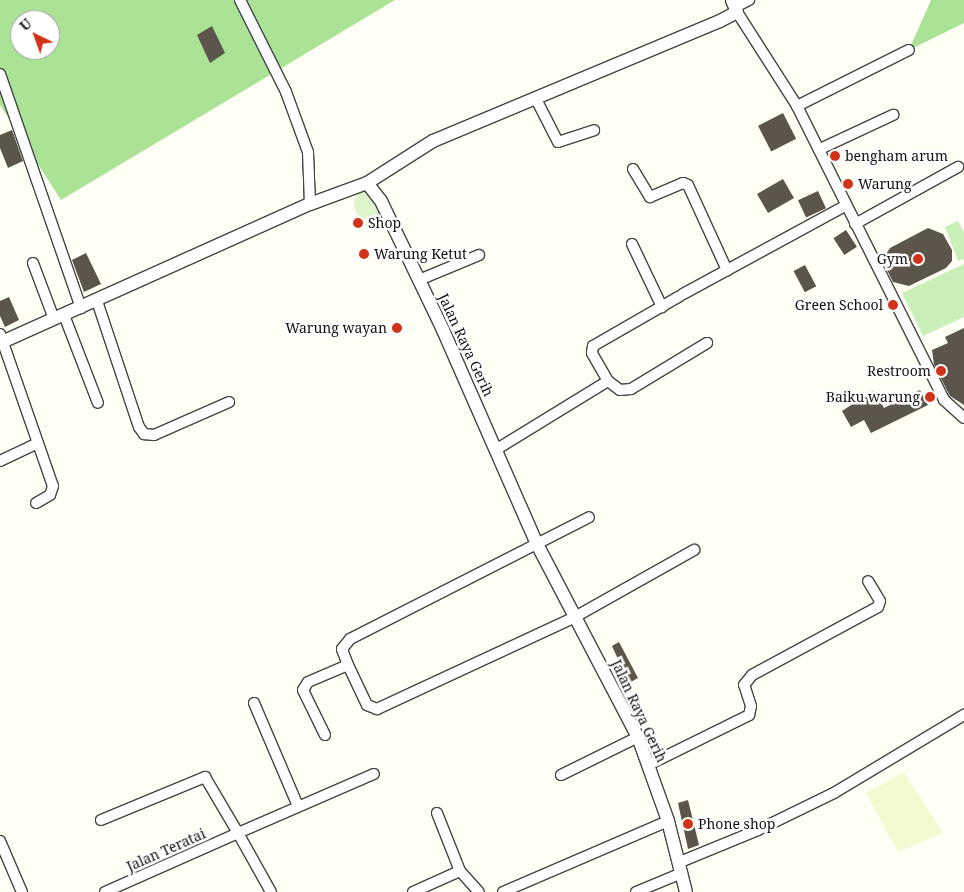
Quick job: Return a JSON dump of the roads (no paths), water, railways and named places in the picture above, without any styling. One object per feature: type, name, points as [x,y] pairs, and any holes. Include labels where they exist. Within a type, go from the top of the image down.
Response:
[{"type":"street","points":[[240,0],[286,92],[308,152],[310,204]]},
{"type":"street","points":[[36,503],[50,494],[53,486],[1,340],[97,301],[310,204],[367,183],[433,142],[691,36],[735,6],[749,0]]},
{"type":"street","points":[[735,6],[797,106],[820,149],[846,206],[944,400],[964,418]]},
{"type":"street","points":[[797,106],[908,50]]},
{"type":"street","points":[[0,74],[81,308]]},
{"type":"street","points":[[536,99],[558,142],[594,130]]},
{"type":"street","points":[[820,149],[893,114]]},
{"type":"street","points":[[855,224],[958,167]]},
{"type":"street","points":[[633,169],[650,197],[683,183],[688,185],[727,270]]},
{"type":"street","name":"Jalan Raya Gerih","points":[[367,183],[381,200],[419,280],[497,449],[538,546],[638,738],[668,820],[686,892]]},
{"type":"street","points":[[707,344],[630,390],[620,390],[608,381],[591,348],[681,295],[846,206]]},
{"type":"street","points":[[632,244],[662,307]]},
{"type":"street","points":[[419,280],[479,255]]},
{"type":"street","points":[[33,263],[98,403]]},
{"type":"street","points":[[97,301],[139,427],[144,434],[154,435],[229,402]]},
{"type":"street","points":[[497,449],[608,381]]},
{"type":"street","points":[[0,461],[38,443]]},
{"type":"street","points":[[588,517],[538,546],[350,639],[342,646],[348,665],[367,705],[377,709],[575,617],[694,550]]},
{"type":"street","points":[[648,765],[748,715],[751,706],[744,685],[752,675],[878,607],[880,601],[868,581]]},
{"type":"street","points":[[325,735],[303,690],[304,686],[348,665]]},
{"type":"street","points":[[254,703],[298,806]]},
{"type":"street","points":[[636,892],[834,793],[964,715]]},
{"type":"street","points":[[561,775],[638,738]]},
{"type":"street","name":"Jalan Teratai","points":[[105,892],[374,774]]},
{"type":"street","points":[[101,820],[206,777],[271,892]]},
{"type":"street","points":[[436,813],[460,871],[479,892]]},
{"type":"street","points":[[503,892],[668,820]]},
{"type":"street","points":[[0,841],[22,892]]},
{"type":"street","points":[[413,892],[460,871]]},
{"type":"place","name":"bengham arum","points":[[835,156]]},
{"type":"place","name":"Warung","points":[[848,184]]},
{"type":"place","name":"Shop","points":[[358,223]]},
{"type":"place","name":"Warung Ketut","points":[[364,254]]},
{"type":"place","name":"Gym","points":[[918,259]]},
{"type":"place","name":"Green School","points":[[893,305]]},
{"type":"place","name":"Warung wayan","points":[[397,328]]},
{"type":"place","name":"Restroom","points":[[941,371]]},
{"type":"place","name":"Baiku warung","points":[[930,397]]},
{"type":"place","name":"Phone shop","points":[[688,824]]}]
